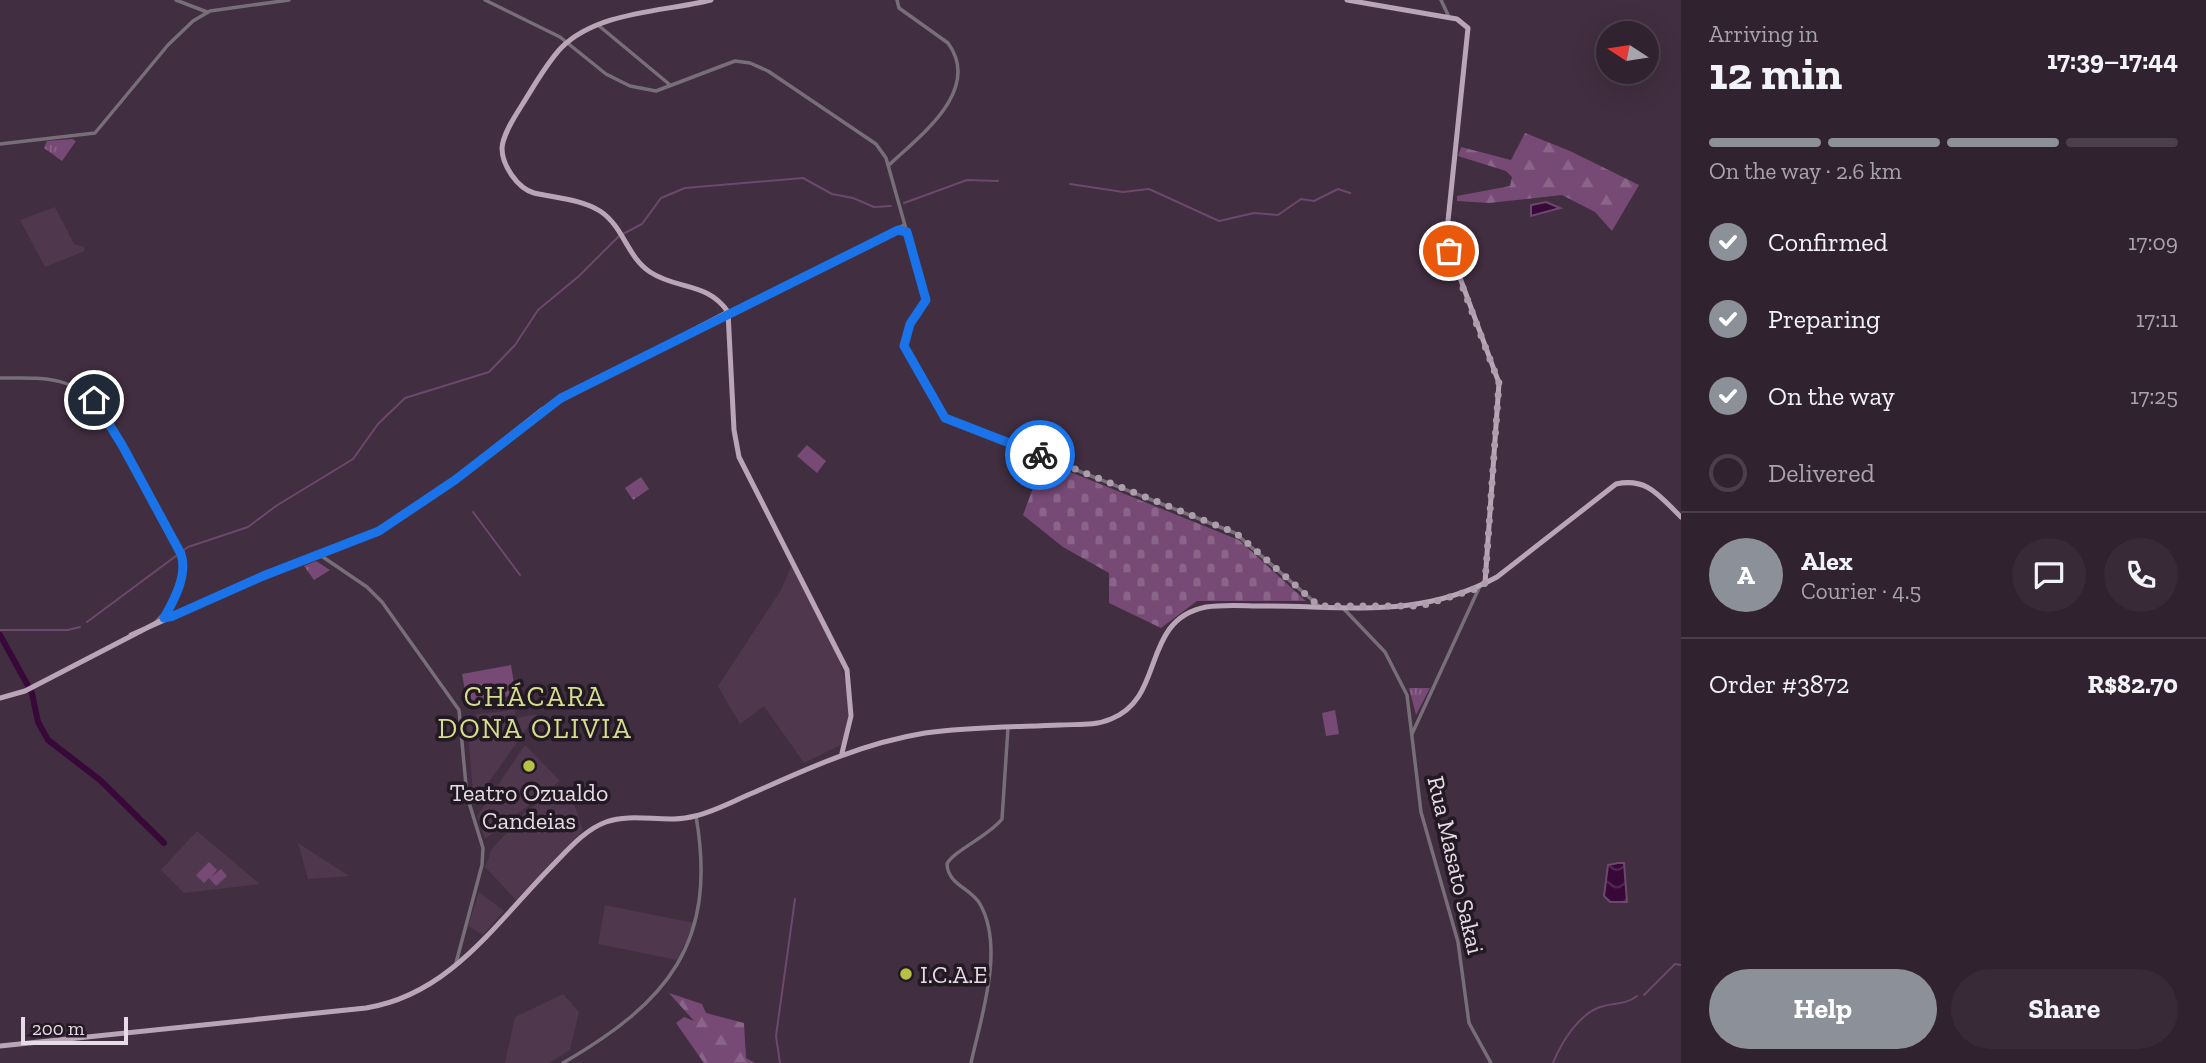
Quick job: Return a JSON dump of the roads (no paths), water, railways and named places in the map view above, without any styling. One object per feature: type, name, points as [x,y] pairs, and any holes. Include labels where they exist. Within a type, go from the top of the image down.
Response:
[{"type":"main road","points":[[711,0],[598,25],[568,42],[554,57],[516,115],[502,147],[510,174],[531,192],[590,206],[617,227],[637,262],[652,274],[704,290],[718,300],[727,312],[734,430],[739,457],[847,670],[851,716],[842,753]]},
{"type":"main road","points":[[1347,0],[1462,22],[1468,33],[1446,240],[1498,376],[1500,390],[1485,583]]},
{"type":"main road","points":[[0,698],[25,691],[173,616],[385,528],[455,480],[561,398],[727,312]]},
{"type":"main road","points":[[0,1046],[366,1008],[421,992],[455,968],[558,859],[595,827],[622,818],[657,820],[696,816],[842,753],[923,734],[1098,723],[1112,719],[1137,700],[1168,629],[1197,610],[1216,606],[1421,606],[1479,588],[1514,566],[1600,494],[1616,484],[1637,482],[1647,485],[1681,517]]},
{"type":"street","points":[[176,0],[208,13]]},
{"type":"street","points":[[0,144],[95,133],[173,40],[208,13],[289,0]]},
{"type":"street","points":[[485,0],[568,42],[617,81],[656,91],[734,61],[755,64],[870,138],[888,166],[926,300],[910,324],[904,346],[942,414],[1236,533],[1319,606]]},
{"type":"street","points":[[888,166],[943,112],[953,96],[957,79],[956,59],[948,43],[899,8],[897,0]]},
{"type":"street","points":[[1441,0],[1449,19]]},
{"type":"street","points":[[598,25],[670,85]]},
{"type":"street","points":[[727,312],[905,225]]},
{"type":"street","points":[[898,230],[907,232]]},
{"type":"street","points":[[0,378],[56,378],[85,393],[102,410],[181,554],[182,571],[170,606],[158,623]]},
{"type":"street","points":[[320,555],[374,593],[455,702],[462,719],[467,796],[483,848],[479,876],[469,905],[455,968]]},
{"type":"street","points":[[1411,736],[1479,588]]},
{"type":"street","points":[[158,623],[170,606]]},
{"type":"street","name":"Rua Masato Sakai","points":[[1341,606],[1370,634],[1392,663],[1407,695],[1421,812],[1458,942],[1470,1029],[1490,1063]]},
{"type":"street","points":[[971,1063],[990,972],[988,941],[979,902],[954,882],[947,864],[952,857],[984,838],[1002,820],[1008,728]]},
{"type":"street","points":[[564,1063],[645,1007],[682,957],[696,924],[701,896],[696,816]]},
{"type":"water","points":[[1546,202],[1560,208],[1531,216],[1531,205]]},
{"type":"water","points":[[1624,863],[1627,902],[1610,902],[1604,896],[1608,865]]},
{"type":"waterway","points":[[87,622],[188,547],[248,527],[276,506],[353,459],[378,424],[405,398],[489,372],[515,345],[538,310],[579,276],[619,236],[642,224],[661,198],[685,188],[803,178],[832,194],[853,198],[874,207],[891,206]]},
{"type":"waterway","points":[[904,203],[967,180],[998,181]]},
{"type":"waterway","points":[[1070,184],[1123,192],[1149,189],[1219,221],[1254,213],[1278,215],[1301,199],[1314,201],[1338,189],[1350,193]]},
{"type":"waterway","points":[[473,512],[520,575]]},
{"type":"waterway","points":[[0,630],[68,630],[80,627]]},
{"type":"waterway","points":[[0,635],[32,693],[38,722],[48,740],[100,780],[164,843]]},
{"type":"waterway","points":[[780,1063],[776,1036],[795,899]]},
{"type":"waterway","points":[[1644,995],[1675,964],[1681,965]]},
{"type":"waterway","points":[[1553,1063],[1566,1039],[1584,1016],[1600,1007],[1628,1001],[1637,996]]},
{"type":"place","name":"Teatro Ozualdo Candeias","points":[[529,766]]},
{"type":"place","name":"I.C.A.E","points":[[906,974]]},
{"type":"district","name":"CHÁCARA DONA OLIVIA","points":[[535,712]]}]
